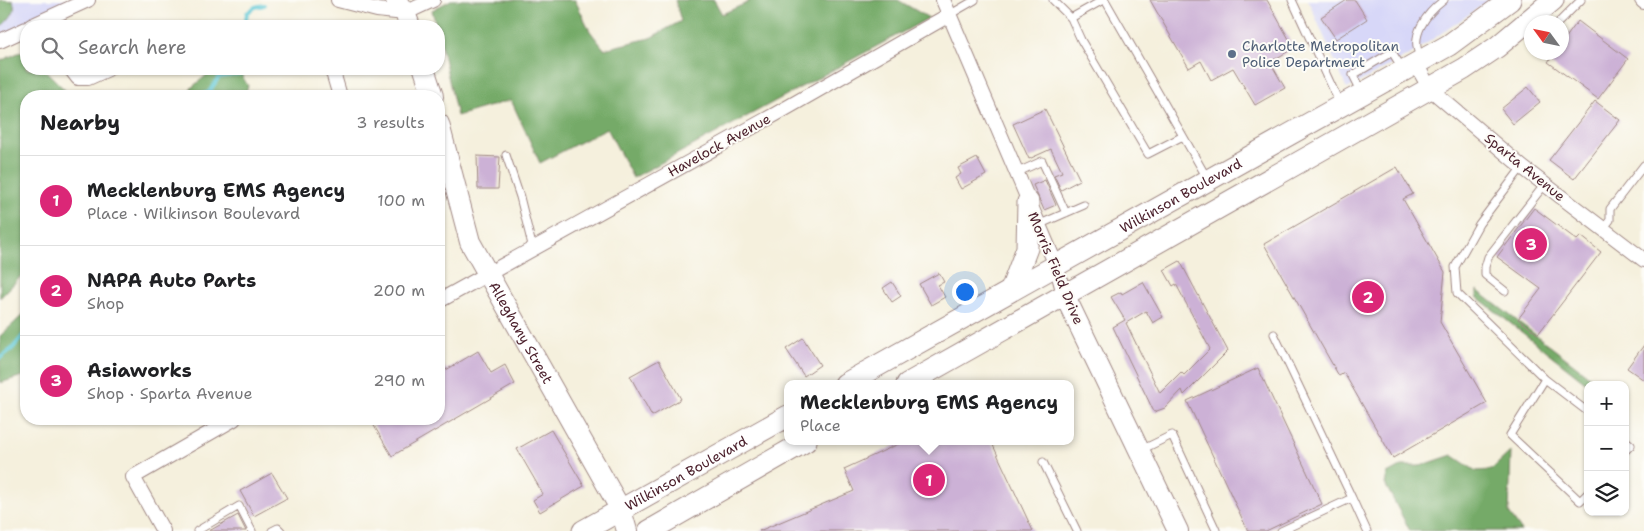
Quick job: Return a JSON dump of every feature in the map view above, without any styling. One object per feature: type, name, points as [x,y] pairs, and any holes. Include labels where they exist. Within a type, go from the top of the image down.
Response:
[{"type":"main road","name":"Wilkinson Boulevard","points":[[852,380],[1414,65],[1480,24],[1510,0]]},
{"type":"main road","name":"Wilkinson Boulevard","points":[[1541,15],[1553,0]]},
{"type":"main road","name":"Wilkinson Boulevard","points":[[914,380],[1430,89],[1524,29]]},
{"type":"main road","points":[[1011,290],[1027,248],[1028,202]]},
{"type":"main road","name":"Wilkinson Boulevard","points":[[583,531],[784,418]]},
{"type":"main road","points":[[649,531],[799,445]]},
{"type":"street","points":[[56,20],[88,0]]},
{"type":"street","points":[[338,0],[377,10],[404,13],[433,0]]},
{"type":"street","name":"Morris Field Drive","points":[[943,0],[1056,265],[1064,294],[1178,531]]},
{"type":"street","name":"Havelock Avenue","points":[[445,298],[776,114],[949,15]]},
{"type":"street","points":[[0,41],[20,32]]},
{"type":"street","name":"Sparta Avenue","points":[[1414,65],[1430,89],[1522,166],[1644,260]]},
{"type":"street","points":[[76,75],[78,78],[88,78],[95,75]]},
{"type":"street","points":[[334,75],[338,90]]},
{"type":"street","points":[[426,75],[431,90]]},
{"type":"street","name":"Alleghany Street","points":[[445,152],[470,242],[621,510],[627,531]]},
{"type":"street","points":[[163,531],[133,477],[224,425]]},
{"type":"lane","points":[[949,15],[975,0]]},
{"type":"lane","points":[[1054,0],[1070,18],[1148,154],[1184,136]]},
{"type":"lane","points":[[1070,18],[1104,0],[1184,136],[1208,181]]},
{"type":"lane","points":[[1292,0],[1341,105]]},
{"type":"lane","points":[[1414,65],[1416,40],[1422,22],[1444,0]]},
{"type":"lane","points":[[1566,15],[1581,0]]},
{"type":"lane","points":[[506,155],[520,197],[533,249]]},
{"type":"lane","points":[[1016,173],[1042,161],[1066,213]]},
{"type":"lane","points":[[1603,229],[1610,220],[1610,209],[1644,165]]},
{"type":"lane","points":[[1522,166],[1479,224],[1455,266],[1457,293],[1545,379],[1584,409]]},
{"type":"lane","points":[[1505,291],[1485,275],[1484,267],[1488,257],[1545,184]]},
{"type":"lane","points":[[1038,225],[1084,205]]},
{"type":"lane","points":[[1274,334],[1367,531]]},
{"type":"lane","points":[[1545,379],[1510,435],[1580,501],[1584,497]]},
{"type":"lane","points":[[1140,450],[1172,435],[1216,530]]},
{"type":"lane","points":[[1043,462],[1077,531]]},
{"type":"lane","points":[[1281,531],[1352,498]]},
{"type":"lane","points":[[197,531],[238,506],[252,531]]},
{"type":"lane","points":[[272,531],[278,528],[281,531]]},
{"type":"shaded area","points":[[0,0],[84,0],[40,20],[20,20],[20,29],[0,38]]},
{"type":"shaded area","points":[[1308,0],[1490,0],[1411,54],[1347,89]]},
{"type":"green space","points":[[0,0],[13,1],[14,9],[11,16],[0,28]]},
{"type":"green space","points":[[451,0],[575,0],[590,31],[604,49],[650,38],[681,21],[675,0],[714,0],[722,14],[749,2],[748,0],[898,0],[929,18],[633,178],[607,128],[540,163],[511,100],[457,116],[445,63],[445,20],[434,20],[432,10]]},
{"type":"green space","points":[[20,52],[20,75],[50,75],[65,90],[20,90],[20,277],[0,298],[0,61]]},
{"type":"green space","points":[[207,75],[242,75],[248,86],[247,90],[190,90]]},
{"type":"green space","points":[[1477,290],[1596,381],[1584,381],[1477,297]]},
{"type":"green space","points":[[20,318],[20,377],[0,383],[0,336]]},
{"type":"green space","points":[[1511,451],[1509,513],[1522,531],[1410,531],[1385,484],[1387,474],[1402,466],[1420,466],[1452,455],[1476,471],[1491,470]]},
{"type":"building","name":"Charlotte Metropolitan Police Department","points":[[1150,0],[1267,0],[1294,48],[1270,62],[1285,88],[1255,105],[1233,68],[1211,80],[1201,61],[1189,68]]},
{"type":"building","points":[[1347,0],[1355,0],[1367,19],[1336,39],[1321,17]]},
{"type":"building","points":[[1578,21],[1628,59],[1598,99],[1548,62],[1549,60],[1569,60],[1569,33]]},
{"type":"building","points":[[1528,87],[1540,102],[1513,124],[1501,109]]},
{"type":"building","points":[[1595,101],[1620,120],[1574,179],[1549,160]]},
{"type":"building","points":[[1045,109],[1080,180],[1061,190],[1054,175],[1062,172],[1051,149],[1029,159],[1013,124]]},
{"type":"building","points":[[477,156],[500,157],[498,189],[478,189]]},
{"type":"building","points":[[977,158],[986,175],[961,189],[955,178],[961,174],[958,168]]},
{"type":"building","points":[[1397,167],[1413,194],[1403,199],[1445,272],[1440,322],[1487,403],[1393,458],[1344,373],[1339,376],[1264,244]]},
{"type":"building","points":[[1045,180],[1056,205],[1044,210],[1033,185]]},
{"type":"building","points":[[1534,208],[1577,240],[1581,236],[1601,252],[1538,334],[1518,319],[1541,289],[1497,257]]},
{"type":"building","points":[[1180,261],[1228,351],[1184,395],[1182,390],[1165,408],[1154,412],[1113,327],[1125,320],[1111,297],[1121,292],[1122,294],[1143,282],[1163,317],[1153,323],[1146,311],[1126,323],[1160,393],[1181,372],[1184,375],[1210,349],[1176,284],[1173,286],[1164,270]]},
{"type":"building","points":[[939,273],[944,282],[938,285],[945,297],[931,305],[919,284]]},
{"type":"building","points":[[892,282],[901,296],[892,302],[883,288]]},
{"type":"building","points":[[803,338],[820,365],[804,376],[786,349]]},
{"type":"building","points":[[1644,345],[1644,380],[1627,368]]},
{"type":"building","points":[[478,351],[491,373],[505,365],[515,384],[445,425],[445,368],[446,370]]},
{"type":"building","points":[[659,360],[681,399],[652,416],[630,376]]},
{"type":"building","points":[[1258,368],[1322,504],[1266,531],[1248,531],[1187,401]]},
{"type":"building","points":[[374,425],[445,425],[392,456]]},
{"type":"building","points":[[551,430],[584,486],[540,512],[533,500],[543,494],[517,449]]},
{"type":"building","points":[[896,445],[993,445],[1033,531],[759,531],[854,491],[844,469]]},
{"type":"building","points":[[272,473],[287,498],[254,516],[240,491]]},
{"type":"building","points":[[238,515],[246,531],[209,531]]},
{"type":"waterway","points":[[246,20],[247,13],[255,7],[264,5]]},
{"type":"waterway","points":[[210,90],[219,77],[231,75]]},
{"type":"waterway","points":[[0,358],[12,349],[20,339]]},
{"type":"place","name":"Charlotte Metropolitan Police Department","points":[[1232,54]]},
{"type":"place","name":"Asiaworks","points":[[1531,244]]},
{"type":"place","name":"NAPA Auto Parts","points":[[1368,297]]},
{"type":"place","name":"Mecklenburg EMS Agency","points":[[929,480]]}]
